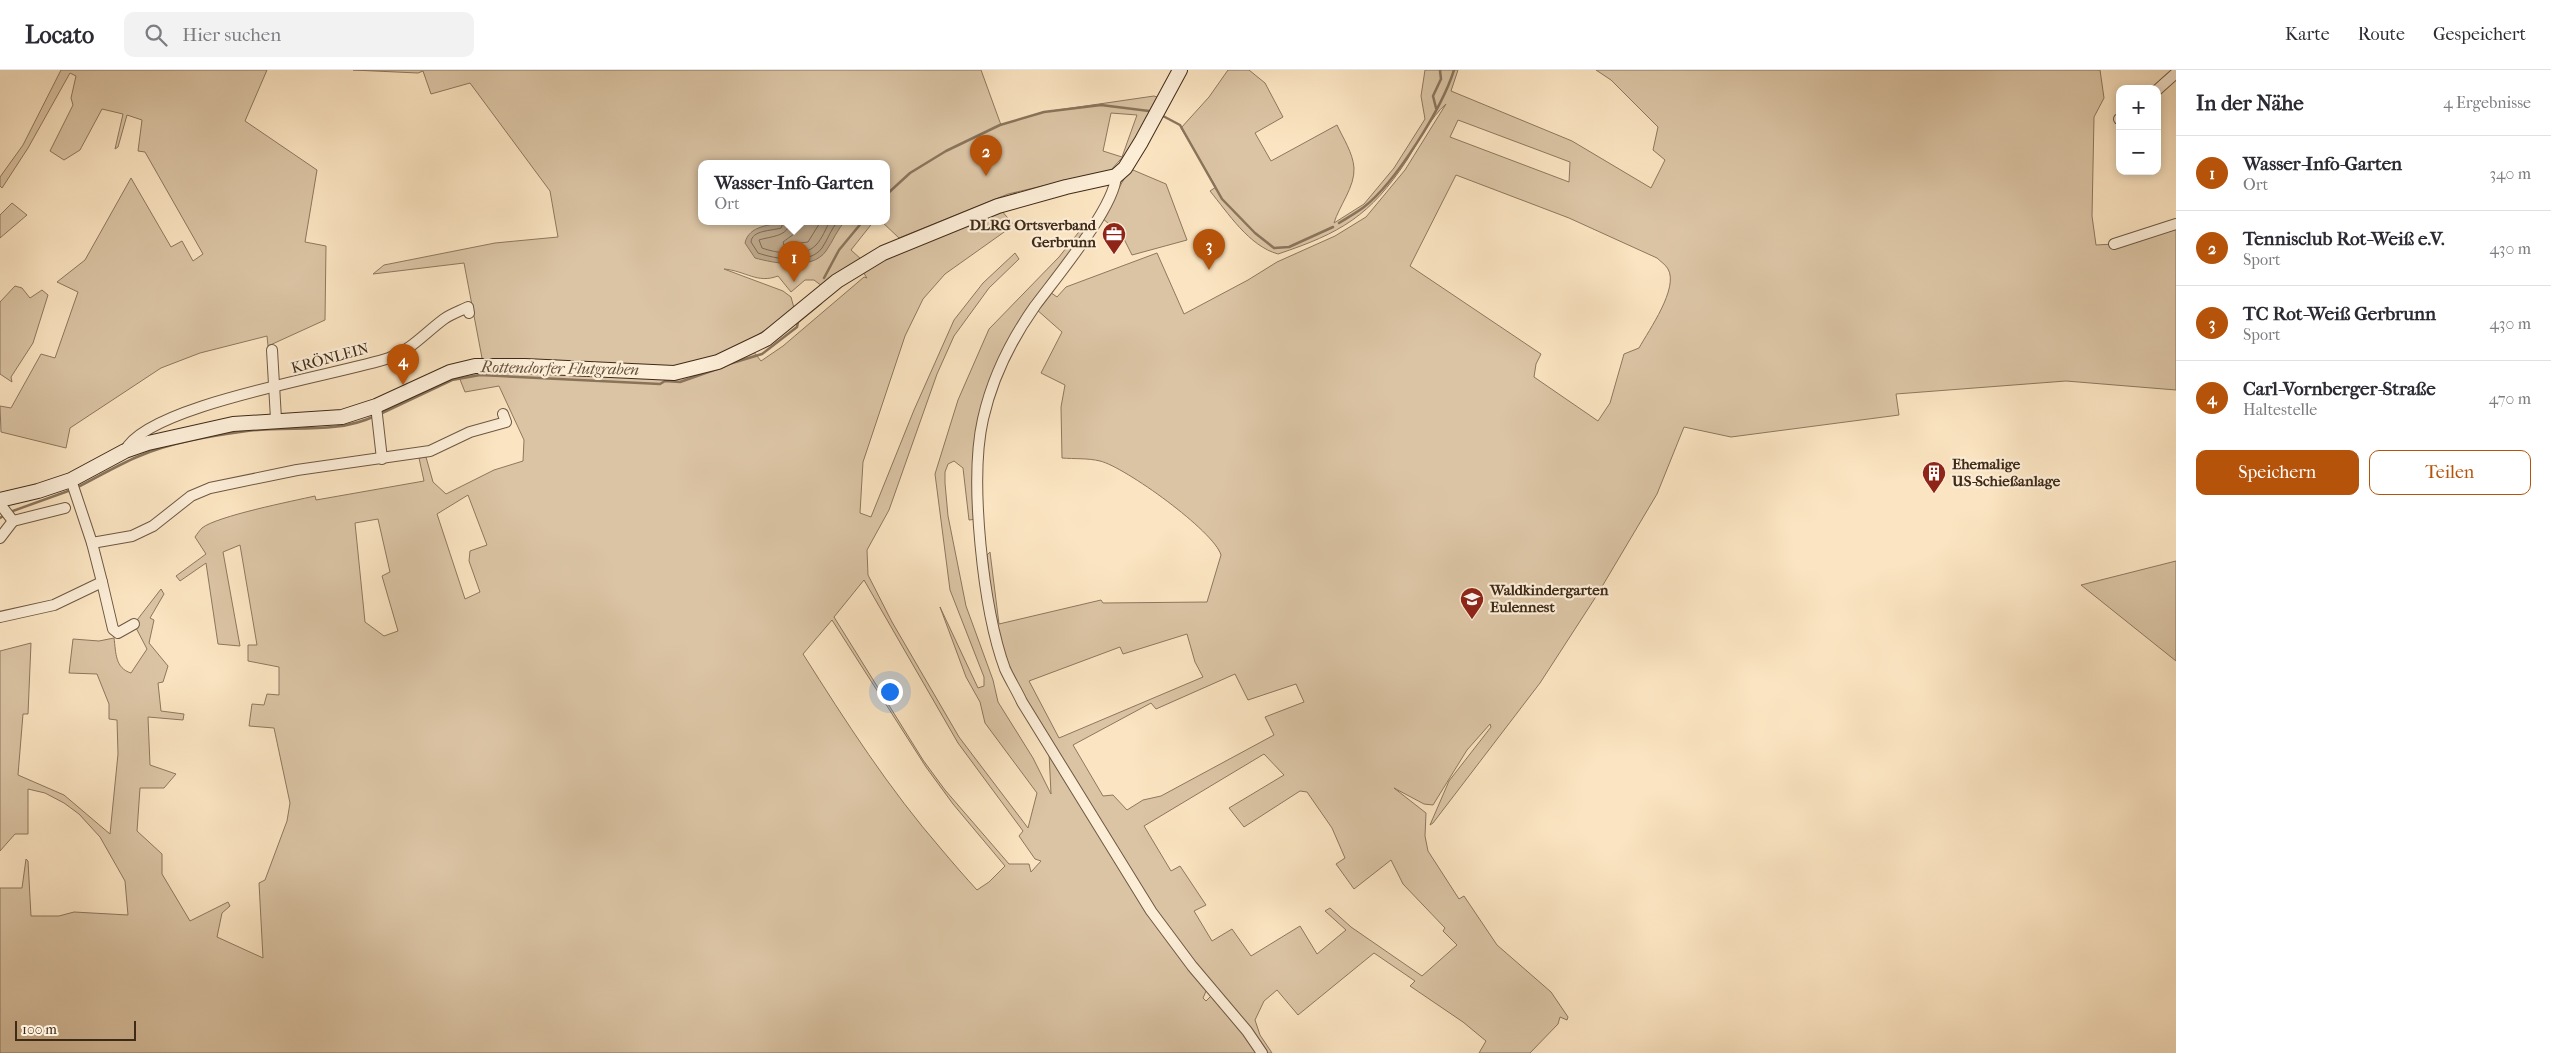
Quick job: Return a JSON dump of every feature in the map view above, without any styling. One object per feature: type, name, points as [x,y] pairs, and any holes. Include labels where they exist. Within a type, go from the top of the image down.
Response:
[{"type":"street","points":[[1180,70],[1156,115],[1121,171],[1088,233],[1019,329],[992,388],[983,418],[978,456],[977,488],[985,577],[1000,652],[1022,702],[1151,911],[1197,972],[1240,1021],[1262,1053]]},
{"type":"street","points":[[2161,86],[2176,73]]},
{"type":"street","points":[[12,519],[1,504],[38,491],[73,486],[125,451],[198,430],[276,420],[342,417],[376,406],[450,372],[475,366],[525,366],[661,373],[674,373],[701,368],[737,355],[766,339],[837,281],[859,266],[904,243],[998,206],[1121,171]]},
{"type":"street","points":[[2114,244],[2176,224]]},
{"type":"street","name":"KRÖNLEIN","points":[[125,451],[128,443],[144,431],[167,420],[225,400],[362,366],[402,353],[444,319],[468,307]]},
{"type":"street","name":"KRÖNLEIN","points":[[272,350],[276,420]]},
{"type":"street","points":[[376,406],[382,458]]},
{"type":"street","points":[[92,543],[132,536],[153,526],[192,496],[210,488],[297,470],[430,451],[470,432],[506,423]]},
{"type":"street","points":[[73,486],[92,543],[113,630],[118,633],[127,630],[134,624]]},
{"type":"street","points":[[0,538],[12,519],[65,508]]},
{"type":"street","points":[[0,617],[54,605],[102,582]]},
{"type":"shaded area","points":[[61,70],[267,70],[245,121],[317,170],[305,242],[326,246],[325,320],[268,346],[267,336],[200,353],[161,368],[70,428],[66,448],[1,432],[0,406],[11,408],[41,354],[55,358],[78,292],[57,282],[85,260],[131,178],[171,247],[182,241],[193,261],[203,254],[145,152],[138,151],[142,120],[127,115],[118,147],[115,149],[123,114],[102,109],[80,150],[64,160],[50,151],[73,105],[71,98],[76,76],[70,73],[28,148],[2,188],[0,186],[0,177],[23,145]]},
{"type":"shaded area","points":[[353,70],[981,70],[1001,125],[1044,112],[1154,96],[1160,98],[1128,151],[1111,170],[1008,194],[899,238],[885,225],[890,225],[890,160],[698,160],[698,225],[871,225],[851,250],[862,260],[822,286],[814,280],[805,280],[791,292],[778,276],[764,279],[724,269],[783,291],[791,297],[794,308],[766,329],[736,347],[703,360],[668,367],[478,360],[482,358],[464,263],[373,274],[384,265],[495,243],[558,237],[550,191],[470,83],[431,94],[423,71],[418,73]],"holes":[[[1111,113],[1137,115],[1122,157],[1103,151]]]},
{"type":"shaded area","points":[[1228,70],[1249,70],[1265,83],[1283,117],[1255,133],[1271,161],[1337,125],[1350,151],[1354,175],[1334,223],[1364,204],[1394,168],[1425,119],[1421,96],[1425,70],[1458,70],[1451,91],[1572,141],[1651,188],[1665,160],[1653,150],[1658,127],[1611,80],[1596,70],[2100,70],[2104,98],[2094,117],[2092,216],[2096,245],[2114,244],[2176,224],[2176,390],[2066,381],[1896,394],[1899,415],[1731,437],[1684,427],[1657,494],[1597,595],[1540,683],[1433,823],[1430,825],[1449,781],[1491,727],[1490,724],[1467,750],[1433,805],[1424,804],[1394,788],[1426,813],[1425,836],[1428,851],[1459,899],[1464,896],[1497,945],[1551,992],[1568,1017],[1567,1020],[1560,1017],[1558,1024],[1530,1053],[1479,1053],[1486,1041],[1463,1022],[1410,986],[1415,981],[1374,953],[1298,1015],[1277,990],[1264,1001],[1255,1020],[1260,1035],[1272,1053],[1266,1053],[1192,961],[1147,899],[1006,666],[992,607],[987,555],[990,552],[999,624],[1101,600],[1103,603],[1207,602],[1221,555],[1215,544],[1203,531],[1167,501],[1112,466],[1095,460],[1062,458],[1061,407],[1065,385],[1041,373],[1062,332],[1036,309],[1050,292],[1057,297],[1066,287],[1157,253],[1184,314],[1248,280],[1277,262],[1335,236],[1366,217],[1405,170],[1446,104],[1430,123],[1393,179],[1367,209],[1337,230],[1278,254],[1267,250],[1248,236],[1210,191],[1216,187],[1181,128],[1209,97]],"holes":[[[1458,120],[1570,162],[1569,182],[1450,137]],[[1456,175],[1569,218],[1657,258],[1668,269],[1670,287],[1661,309],[1639,348],[1624,354],[1610,403],[1598,421],[1534,377],[1536,364],[1541,354],[1410,266]],[[1187,634],[1195,662],[1203,677],[1059,738],[1029,681],[1120,647],[1123,654]],[[1235,674],[1248,700],[1296,684],[1304,702],[1265,717],[1274,735],[1161,796],[1143,800],[1127,810],[1113,795],[1103,796],[1073,745],[1151,703],[1156,709]],[[1264,754],[1284,775],[1229,808],[1244,827],[1300,791],[1307,792],[1332,828],[1345,858],[1336,864],[1354,889],[1391,860],[1403,884],[1445,928],[1443,931],[1457,945],[1422,976],[1351,927],[1330,908],[1325,911],[1346,930],[1317,954],[1300,926],[1251,956],[1232,929],[1212,941],[1194,911],[1206,905],[1180,866],[1171,871],[1144,826]]]},
{"type":"shaded area","points":[[1133,170],[1166,184],[1187,240],[1132,255],[1122,235],[1102,218],[1128,172]]},
{"type":"shaded area","points":[[12,203],[27,215],[0,238],[0,215]]},
{"type":"shaded area","points":[[1000,209],[1014,225],[945,274],[923,299],[905,336],[863,462],[860,513],[871,517],[914,410],[954,320],[983,283],[1015,253],[1019,259],[989,288],[954,336],[937,374],[889,510],[867,550],[868,575],[892,622],[959,737],[1028,828],[1037,793],[985,723],[980,702],[966,677],[940,607],[978,688],[984,686],[984,677],[950,590],[935,474],[958,400],[989,329],[1059,257],[1082,228],[1085,230],[1073,252],[1030,308],[982,412],[977,519],[969,520],[963,468],[954,461],[948,464],[945,472],[948,516],[966,606],[993,680],[998,702],[1033,758],[1051,794],[1049,752],[1207,989],[1203,998],[1206,1001],[1212,995],[1238,1024],[1257,1053],[0,1053],[0,888],[22,888],[26,859],[28,861],[31,916],[59,916],[74,912],[128,915],[125,881],[100,837],[79,814],[45,793],[28,789],[28,834],[15,834],[0,851],[0,651],[31,643],[28,714],[23,714],[18,775],[64,795],[110,834],[118,754],[117,720],[109,719],[109,704],[97,674],[69,673],[73,639],[99,641],[114,638],[119,664],[131,673],[147,649],[134,624],[161,589],[164,594],[150,618],[154,620],[149,643],[168,666],[163,682],[158,683],[161,711],[184,714],[183,720],[148,717],[150,765],[176,774],[164,788],[140,788],[137,831],[162,854],[162,874],[190,921],[228,902],[230,906],[222,913],[217,937],[263,958],[259,883],[265,880],[287,821],[290,803],[274,728],[249,726],[252,704],[264,705],[267,694],[279,695],[279,667],[248,661],[248,645],[257,645],[240,545],[223,552],[240,646],[218,644],[206,563],[180,581],[176,576],[206,554],[195,537],[200,530],[210,523],[239,514],[315,496],[316,500],[424,481],[419,458],[426,457],[433,482],[446,494],[494,470],[523,461],[524,440],[499,386],[465,392],[457,372],[473,369],[655,378],[753,351],[761,361],[783,346],[864,277],[867,278],[861,269]],"holes":[[[468,495],[487,545],[470,551],[469,561],[480,592],[465,599],[437,514]],[[378,519],[390,572],[382,576],[398,631],[384,636],[365,622],[355,523]],[[864,580],[958,743],[1023,831],[1019,836],[1035,859],[1041,861],[1031,872],[1029,864],[1009,864],[945,790],[923,760],[834,617]],[[832,620],[926,767],[953,804],[1005,866],[989,882],[977,890],[923,827],[869,755],[803,654]]]},
{"type":"shaded area","points":[[15,286],[22,288],[30,298],[42,290],[48,295],[33,343],[11,377],[12,382],[0,374],[0,302]]},
{"type":"shaded area","points":[[2176,561],[2176,661],[2081,585]]},
{"type":"water","points":[[769,225],[842,225],[826,251],[820,257],[812,261],[792,264],[755,258],[745,243],[747,237],[755,229]]},
{"type":"waterway","points":[[1436,108],[1433,96],[1441,79],[1440,70]]},
{"type":"waterway","name":"Rottendorfer Flutgraben","points":[[1339,223],[1364,207],[1377,195],[1403,163],[1429,123],[1454,70]]},
{"type":"waterway","name":"Rottendorfer Flutgraben","points":[[890,191],[910,173],[946,151],[1000,125],[1044,112],[1101,105],[1149,111]]},
{"type":"waterway","name":"Rottendorfer Flutgraben","points":[[1163,116],[1180,125],[1222,199],[1255,233],[1274,248],[1289,247],[1333,227]]},
{"type":"waterway","name":"Rottendorfer Flutgraben","points":[[824,278],[839,250],[860,225]]},
{"type":"waterway","name":"Rottendorfer Flutgraben","points":[[729,364],[762,354],[797,327],[798,322],[821,303]]},
{"type":"waterway","name":"Rottendorfer Flutgraben","points":[[380,414],[452,380],[480,375],[660,384],[665,381],[680,382],[717,369]]},
{"type":"waterway","name":"Rottendorfer Flutgraben","points":[[76,488],[137,457],[205,437],[263,429],[328,428],[360,422],[375,416]]},
{"type":"waterway","name":"Rottendorfer Flutgraben","points":[[10,512],[71,490]]},
{"type":"waterway","name":"Rottendorfer Flutgraben","points":[[0,518],[5,515]]},
{"type":"place","name":"Tennisclub Rot-Weiß e.V.","points":[[986,176]]},
{"type":"place","name":"DLRG Ortsverband Gerbrunn","points":[[1114,255]]},
{"type":"place","name":"TC Rot-Weiß Gerbrunn","points":[[1209,270]]},
{"type":"place","name":"Wasser-Info-Garten","points":[[794,282]]},
{"type":"place","name":"Carl-Vornberger-Straße","points":[[403,385]]},
{"type":"place","name":"Ehemalige US-Schießanlage","points":[[1934,494]]},
{"type":"place","name":"Waldkindergarten Eulennest","points":[[1472,620]]}]
